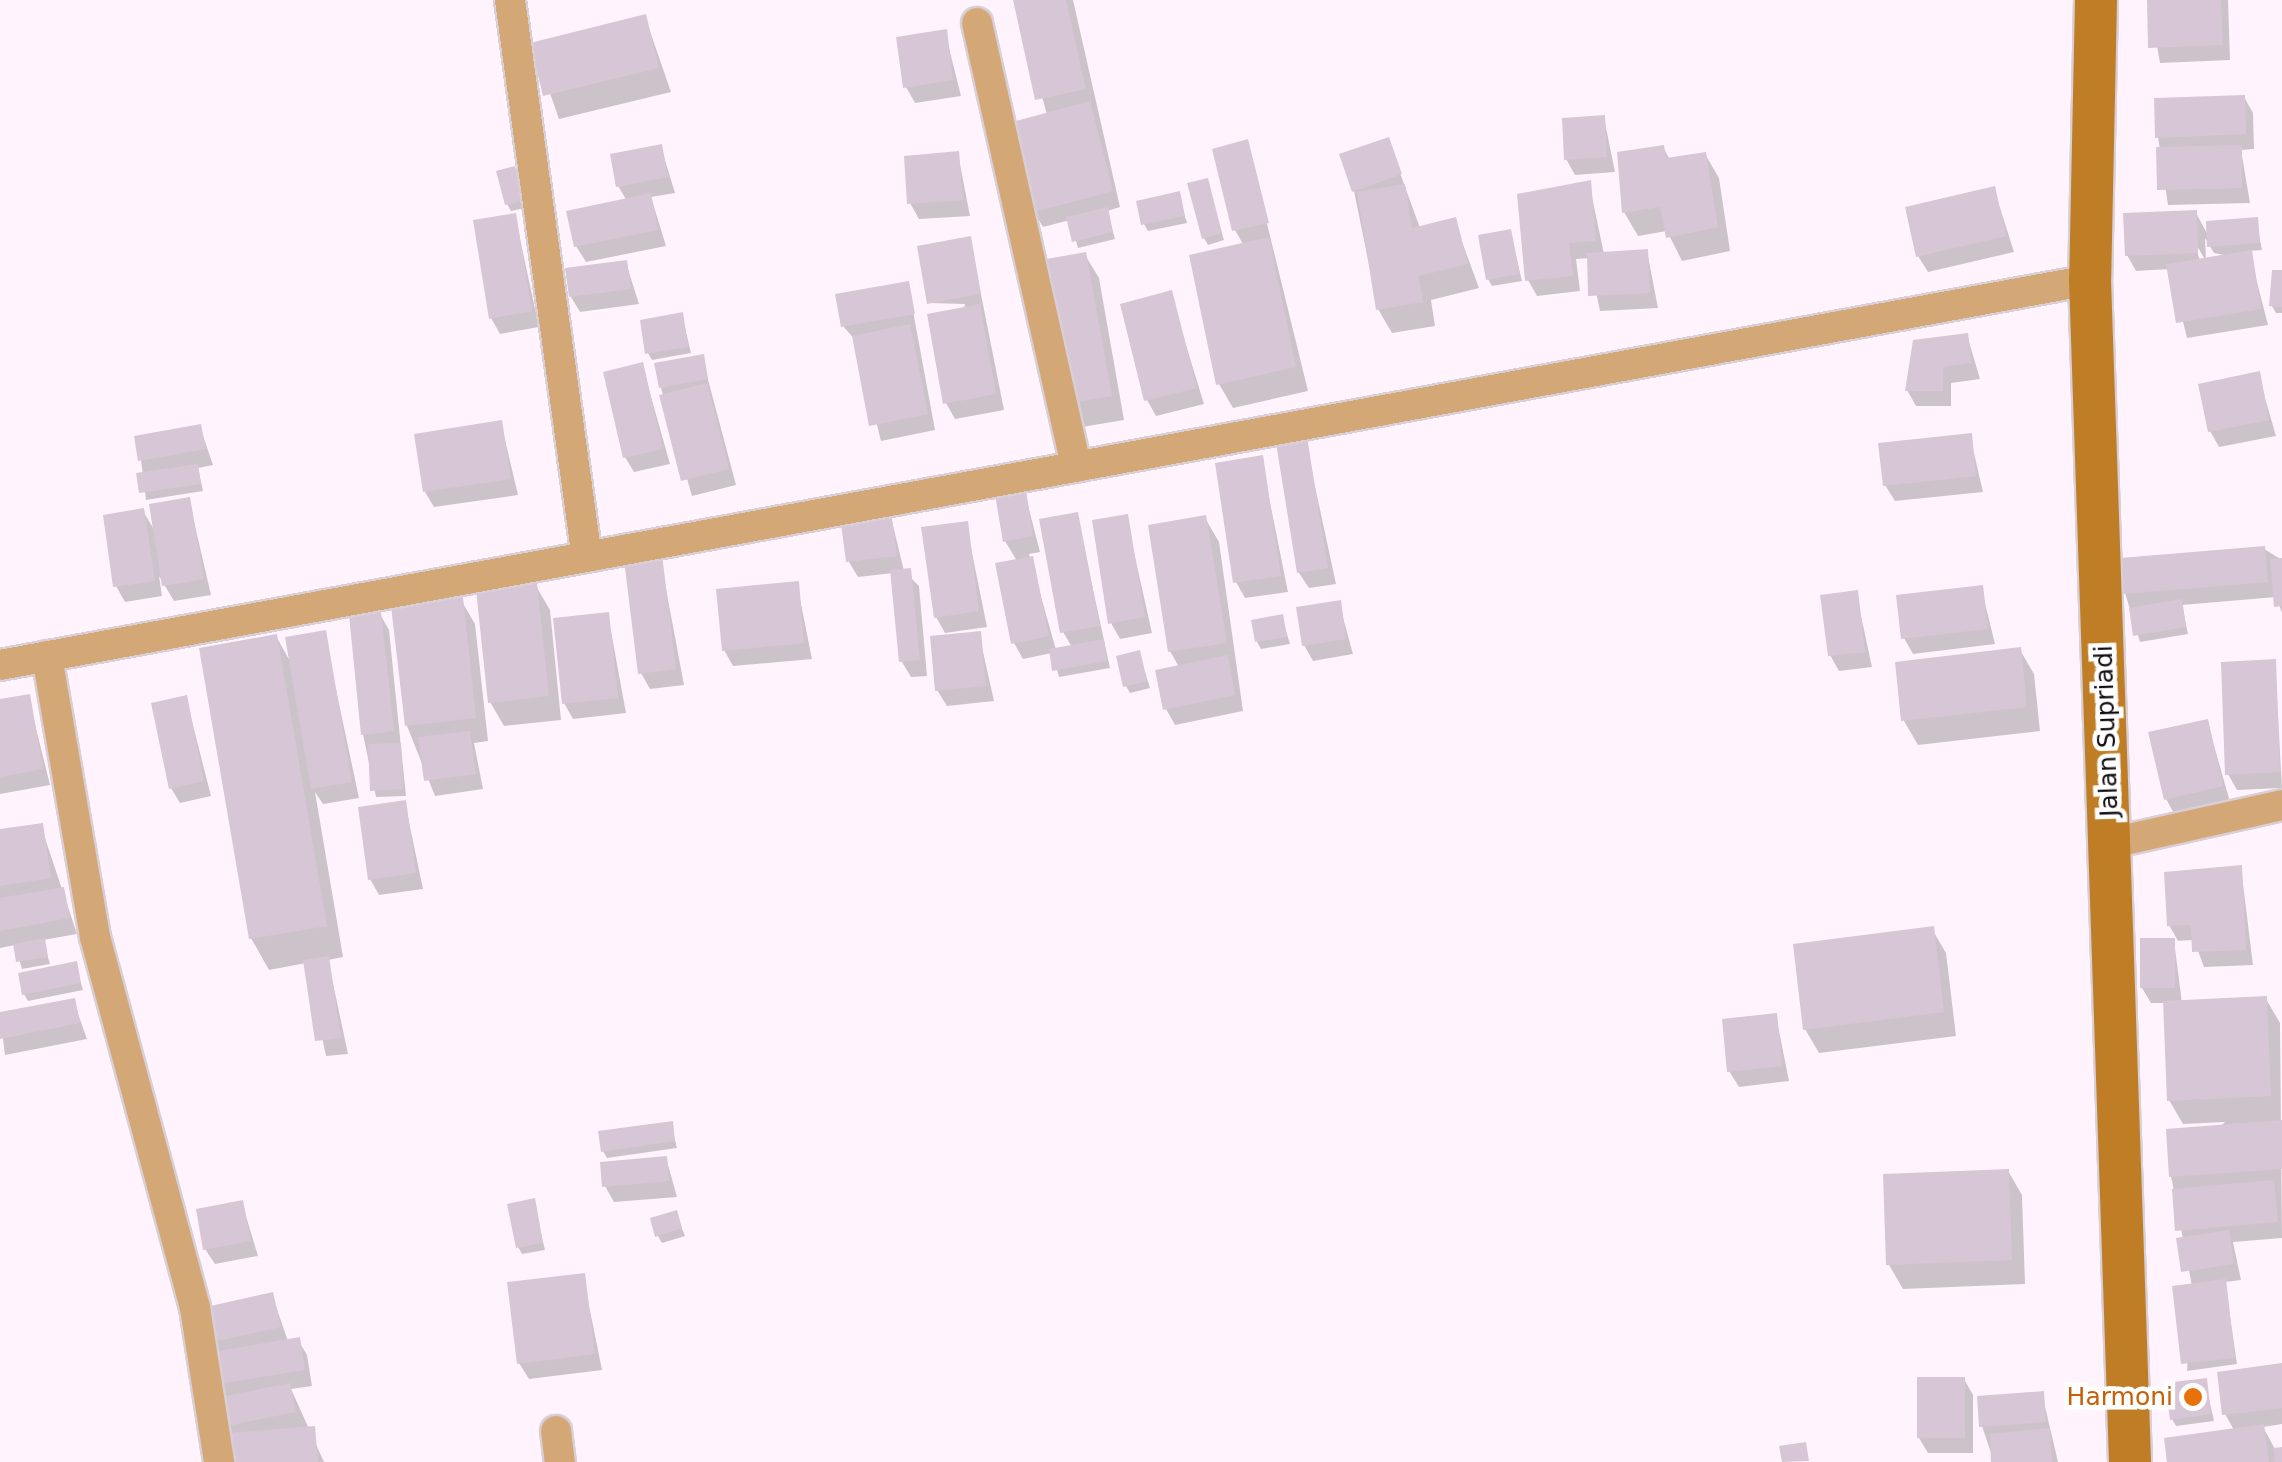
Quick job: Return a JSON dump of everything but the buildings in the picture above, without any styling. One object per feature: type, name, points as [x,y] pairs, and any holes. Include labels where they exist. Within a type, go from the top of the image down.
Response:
[{"type":"main road","name":"Jalan Supriadi","points":[[2096,0],[2090,280],[2130,1462]]},
{"type":"street","points":[[510,0],[586,551]]},
{"type":"street","points":[[977,23],[1074,461]]},
{"type":"street","points":[[0,665],[1074,461],[2090,280]]},
{"type":"street","points":[[47,656],[95,937],[195,1308],[220,1462]]},
{"type":"street","points":[[2111,843],[2282,805]]},
{"type":"street","points":[[556,1431],[560,1462]]},
{"type":"place","name":"Harmoni","points":[[2193,1397]]}]
